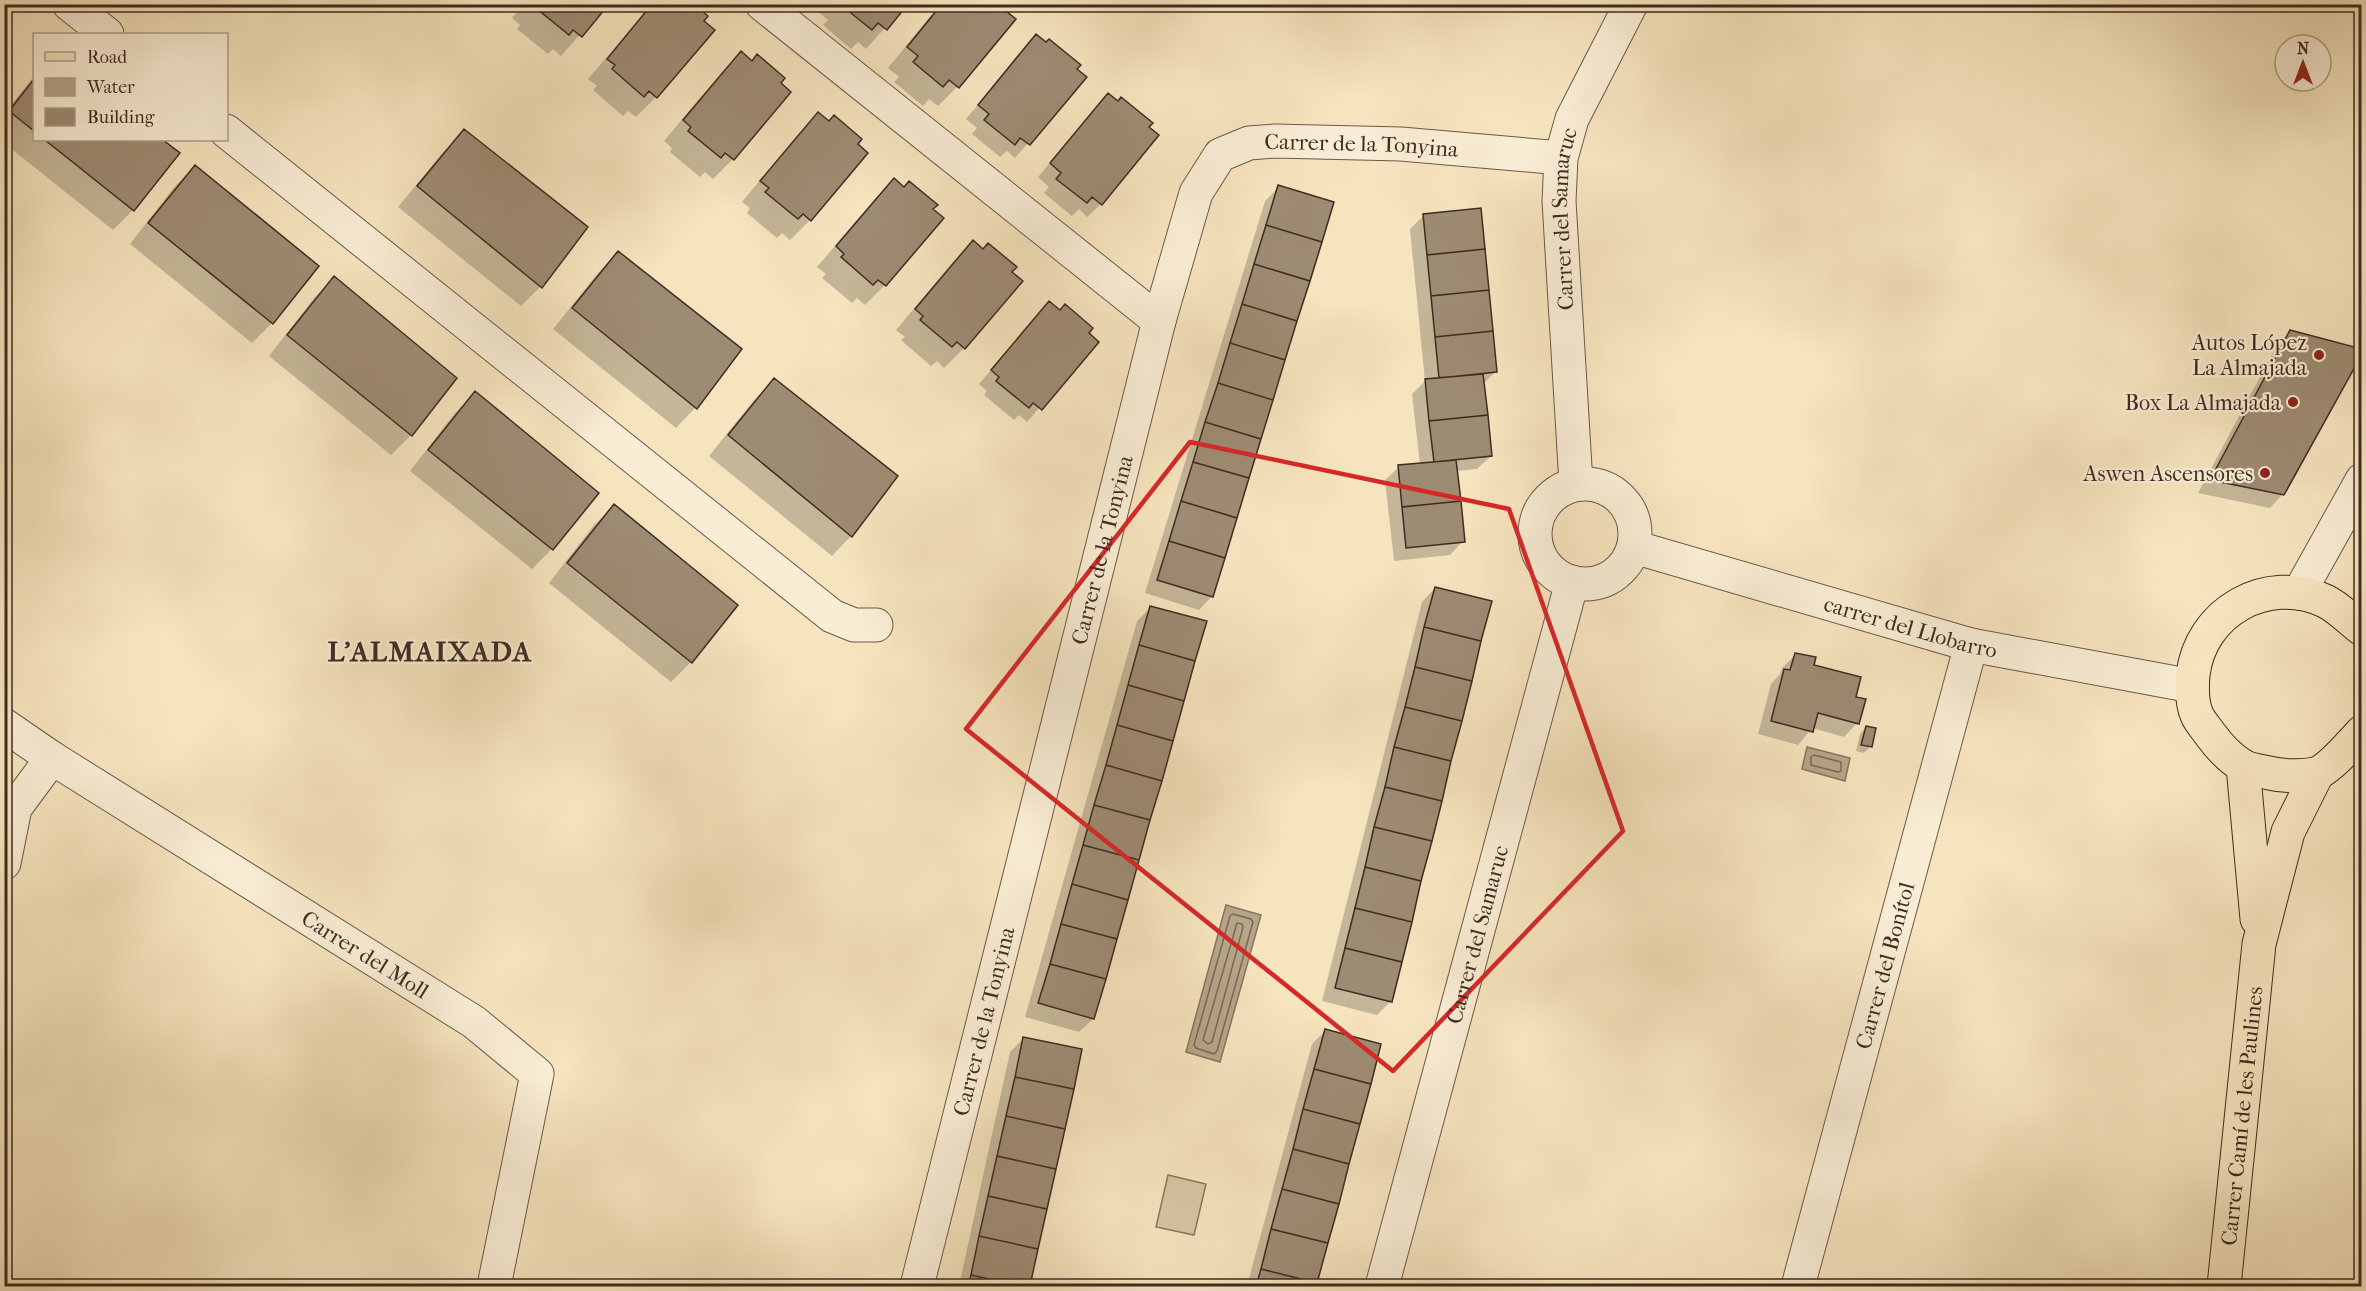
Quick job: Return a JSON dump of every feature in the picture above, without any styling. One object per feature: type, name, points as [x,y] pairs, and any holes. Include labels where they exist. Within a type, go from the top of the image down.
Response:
[{"type":"main road","points":[[2317,774],[2278,775],[2243,766],[2216,742],[2197,715],[2192,686],[2195,659],[2206,635],[2223,614],[2246,600],[2272,592],[2299,593],[2326,602],[2361,629]]},
{"type":"main road","points":[[2259,944],[2288,832],[2317,774],[2348,749],[2361,732]]},
{"type":"main road","points":[[2243,766],[2259,944]]},
{"type":"main road","name":"Carrer Camí de les Paulines","points":[[2224,1287],[2259,944]]},
{"type":"street","points":[[69,4],[106,33]]},
{"type":"street","points":[[762,4],[1159,321]]},
{"type":"street","name":"Carrer del Samaruc","points":[[1576,484],[1559,201],[1561,158],[1572,119],[1631,4]]},
{"type":"street","points":[[228,132],[832,616],[854,625],[876,625]]},
{"type":"street","name":"Carrer de la Tonyina","points":[[917,1287],[1159,321],[1196,193],[1221,155],[1249,143],[1275,141],[1401,144],[1561,158]]},
{"type":"street","points":[[2299,593],[2361,480]]},
{"type":"street","points":[[1576,484],[1593,484],[1609,489],[1623,500],[1632,514],[1635,531],[1634,547],[1622,567],[1603,581],[1588,584],[1572,582],[1556,575],[1544,563],[1537,548],[1534,531],[1538,515],[1547,500],[1560,489],[1576,484]]},
{"type":"street","name":"carrer del Llobarro","points":[[1634,547],[1971,645],[2192,686]]},
{"type":"street","name":"Carrer del Samaruc","points":[[1382,1287],[1572,582]]},
{"type":"street","name":"Carrer del Bonítol","points":[[1798,1287],[1971,645]]},
{"type":"street","name":"Carrer del Moll","points":[[4,725],[52,758],[474,1022],[537,1074],[494,1287]]},
{"type":"street","points":[[4,863],[15,808],[52,758]]},
{"type":"highlighted area","points":[[1190,442],[1509,509],[1623,831],[1393,1071],[966,729]]},
{"type":"shaded area","points":[[1168,1175],[1206,1184],[1194,1235],[1156,1227]]},
{"type":"water","points":[[1807,747],[1850,758],[1845,781],[1802,769]]},
{"type":"water","points":[[1226,905],[1261,915],[1220,1062],[1186,1052]]},
{"type":"building","points":[[539,4],[609,4],[582,37],[573,30],[569,35],[536,8]]},
{"type":"building","points":[[652,4],[694,4],[708,16],[704,21],[715,30],[657,98],[649,91],[644,97],[612,69],[615,65],[607,59]]},
{"type":"building","points":[[908,4],[887,30],[878,23],[872,30],[841,5]]},
{"type":"building","points":[[942,4],[1006,4],[1009,7],[1006,11],[1016,19],[959,88],[949,80],[943,87],[913,62],[918,56],[907,47]]},
{"type":"building","points":[[1036,34],[1046,42],[1049,39],[1081,65],[1077,69],[1087,77],[1030,145],[1020,138],[1015,145],[984,120],[989,114],[978,105]]},
{"type":"building","points":[[741,51],[752,61],[757,54],[785,78],[781,83],[791,92],[734,160],[725,153],[721,158],[688,131],[691,127],[683,120]]},
{"type":"building","points":[[33,80],[33,130],[9,111]]},
{"type":"building","points":[[1108,93],[1118,101],[1121,97],[1153,123],[1149,127],[1159,135],[1102,205],[1092,197],[1087,203],[1056,179],[1061,173],[1050,163]]},
{"type":"building","points":[[818,112],[829,121],[834,115],[862,139],[858,144],[868,153],[811,221],[803,214],[798,219],[765,192],[769,188],[760,181]]},
{"type":"building","points":[[464,129],[588,227],[542,288],[417,186]]},
{"type":"building","points":[[46,141],[164,141],[180,153],[134,211]]},
{"type":"building","points":[[195,165],[319,266],[273,324],[148,223]]},
{"type":"building","points":[[894,178],[904,187],[909,181],[938,205],[933,209],[944,218],[886,286],[878,280],[873,285],[841,257],[844,254],[836,246]]},
{"type":"building","points":[[1278,185],[1334,202],[1322,242],[1266,225]]},
{"type":"building","points":[[1481,208],[1485,249],[1427,255],[1423,214]]},
{"type":"building","points":[[1266,225],[1322,242],[1310,281],[1254,264]]},
{"type":"building","points":[[973,240],[983,249],[988,243],[1017,267],[1012,272],[1023,281],[965,349],[957,342],[952,347],[920,320],[923,316],[915,309]]},
{"type":"building","points":[[1485,249],[1489,290],[1431,296],[1427,255]]},
{"type":"building","points":[[618,251],[742,349],[697,409],[572,308]]},
{"type":"building","points":[[1254,264],[1310,281],[1297,321],[1242,304]]},
{"type":"building","points":[[334,276],[457,378],[412,436],[287,335]]},
{"type":"building","points":[[1489,290],[1493,331],[1435,337],[1431,296]]},
{"type":"building","points":[[1049,301],[1060,310],[1065,304],[1093,328],[1089,333],[1099,342],[1042,410],[1033,403],[1029,408],[996,381],[999,377],[991,370]]},
{"type":"building","points":[[1242,304],[1297,321],[1285,360],[1230,343]]},
{"type":"building","points":[[2290,330],[2362,349],[2362,354],[2284,495],[2210,480]]},
{"type":"building","points":[[1493,331],[1497,372],[1439,378],[1435,337]]},
{"type":"building","points":[[1230,343],[1285,360],[1273,400],[1218,383]]},
{"type":"building","points":[[1483,374],[1488,415],[1429,421],[1425,379]]},
{"type":"building","points":[[774,378],[898,476],[852,537],[728,435]]},
{"type":"building","points":[[1218,383],[1273,400],[1261,439],[1205,422]]},
{"type":"building","points":[[475,391],[599,493],[553,550],[428,450]]},
{"type":"building","points":[[1488,415],[1492,456],[1434,462],[1429,421]]},
{"type":"building","points":[[1205,422],[1261,439],[1249,478],[1193,462]]},
{"type":"building","points":[[1456,460],[1461,501],[1402,507],[1398,465]]},
{"type":"building","points":[[1193,462],[1249,478],[1237,518],[1181,501]]},
{"type":"building","points":[[1181,501],[1237,518],[1225,558],[1169,541]]},
{"type":"building","points":[[1461,501],[1465,542],[1406,548],[1402,507]]},
{"type":"building","points":[[614,504],[738,605],[692,663],[567,563]]},
{"type":"building","points":[[1169,541],[1225,558],[1213,597],[1157,580]]},
{"type":"building","points":[[1435,587],[1492,601],[1481,641],[1424,627]]},
{"type":"building","points":[[1150,606],[1207,621],[1195,661],[1139,645]]},
{"type":"building","points":[[1424,627],[1481,641],[1472,681],[1415,667]]},
{"type":"building","points":[[1139,645],[1195,661],[1184,701],[1128,685]]},
{"type":"building","points":[[1795,653],[1816,657],[1814,665],[1861,677],[1856,697],[1866,699],[1859,724],[1818,713],[1813,732],[1771,721],[1784,669],[1790,670]]},
{"type":"building","points":[[1415,667],[1472,681],[1462,721],[1405,707]]},
{"type":"building","points":[[1128,685],[1184,701],[1173,741],[1117,725]]},
{"type":"building","points":[[1405,707],[1462,721],[1451,761],[1394,747]]},
{"type":"building","points":[[1117,725],[1173,741],[1162,781],[1106,765]]},
{"type":"building","points":[[1866,726],[1876,728],[1872,747],[1861,745]]},
{"type":"building","points":[[1394,747],[1451,761],[1442,801],[1385,787]]},
{"type":"building","points":[[1106,765],[1162,781],[1150,820],[1094,805]]},
{"type":"building","points":[[1385,787],[1442,801],[1432,841],[1374,827]]},
{"type":"building","points":[[1094,805],[1150,820],[1139,860],[1083,845]]},
{"type":"building","points":[[1374,827],[1432,841],[1421,881],[1365,867]]},
{"type":"building","points":[[1083,845],[1139,860],[1128,900],[1072,884]]},
{"type":"building","points":[[1365,867],[1421,881],[1412,922],[1355,908]]},
{"type":"building","points":[[1072,884],[1128,900],[1117,939],[1061,924]]},
{"type":"building","points":[[1355,908],[1412,922],[1402,962],[1345,948]]},
{"type":"building","points":[[1061,924],[1117,939],[1106,979],[1050,964]]},
{"type":"building","points":[[1345,948],[1402,962],[1392,1002],[1335,988]]},
{"type":"building","points":[[1050,964],[1106,979],[1094,1019],[1038,1003]]},
{"type":"building","points":[[1325,1029],[1381,1044],[1371,1084],[1314,1069]]},
{"type":"building","points":[[1023,1037],[1082,1049],[1074,1089],[1015,1077]]},
{"type":"building","points":[[1314,1069],[1371,1084],[1360,1124],[1303,1109]]},
{"type":"building","points":[[1015,1077],[1074,1089],[1065,1129],[1006,1116]]},
{"type":"building","points":[[1303,1109],[1360,1124],[1349,1164],[1293,1149]]},
{"type":"building","points":[[1006,1116],[1065,1129],[1056,1169],[997,1156]]},
{"type":"building","points":[[1293,1149],[1349,1164],[1339,1204],[1282,1189]]},
{"type":"building","points":[[997,1156],[1056,1169],[1047,1209],[988,1196]]},
{"type":"building","points":[[1282,1189],[1339,1204],[1328,1243],[1271,1229]]},
{"type":"building","points":[[988,1196],[1047,1209],[1038,1249],[979,1236]]},
{"type":"building","points":[[1271,1229],[1328,1243],[1317,1283],[1261,1269]]},
{"type":"building","points":[[979,1236],[1038,1249],[1030,1286],[1020,1286],[971,1275]]},
{"type":"building","points":[[1261,1269],[1317,1283],[1316,1286],[1256,1286]]},
{"type":"building","points":[[971,1275],[1020,1286],[968,1286]]},
{"type":"place","name":"Autos López La Almajada","points":[[2319,355]]},
{"type":"place","name":"Box La Almajada","points":[[2293,402]]},
{"type":"place","name":"Aswen Ascensores","points":[[2265,473]]},
{"type":"district","name":"L'ALMAIXADA","points":[[430,651]]}]
